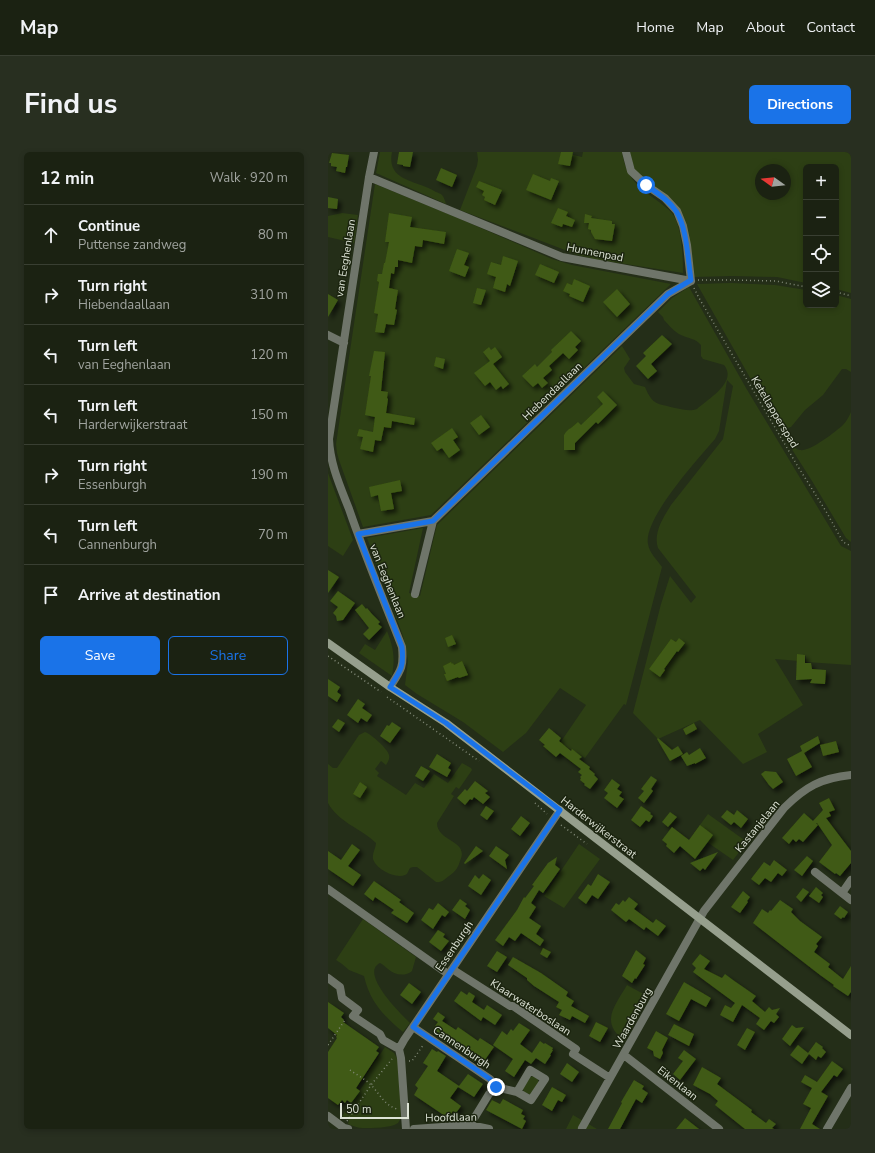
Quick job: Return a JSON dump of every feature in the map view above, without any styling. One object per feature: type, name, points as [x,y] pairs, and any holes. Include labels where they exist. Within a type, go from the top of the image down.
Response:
[{"type":"main road","name":"Harderwijkerstraat","points":[[328,643],[390,687],[446,723],[851,1035]]},
{"type":"street","name":"van Eeghenlaan","points":[[374,152],[329,439],[329,449],[333,466],[358,534],[402,647],[403,660],[401,668],[390,687]]},
{"type":"street","points":[[626,152],[631,171],[646,185],[665,198],[677,212],[683,226],[687,245],[691,280]]},
{"type":"street","name":"Hunnenpad","points":[[369,177],[562,257],[691,280]]},
{"type":"street","name":"Hiebendaallaan","points":[[433,521],[668,294],[691,280]]},
{"type":"street","points":[[328,335],[344,343]]},
{"type":"street","points":[[358,534],[433,521],[415,594]]},
{"type":"street","name":"Kastanjelaan","points":[[700,918],[784,808],[795,797],[808,788],[824,781],[836,777],[851,775]]},
{"type":"street","name":"Essenburgh","points":[[399,1049],[450,971],[560,810]]},
{"type":"street","points":[[815,872],[851,900]]},
{"type":"street","points":[[842,893],[851,880]]},
{"type":"street","name":"Klaarwaterboslaan","points":[[328,889],[450,971],[510,1006],[513,1006],[576,1049],[573,1054],[610,1078]]},
{"type":"street","name":"Waardenburg","points":[[582,1128],[700,918]]},
{"type":"street","points":[[328,978],[340,987],[342,998],[358,1010],[353,1016],[380,1034],[383,1040],[399,1049],[402,1062],[406,1129]]},
{"type":"street","name":"Cannenburgh","points":[[413,1027],[490,1079],[496,1087]]},
{"type":"street","name":"Eikenlaan","points":[[624,1054],[719,1129]]},
{"type":"street","points":[[470,1125],[489,1094],[496,1087],[517,1092]]},
{"type":"street","points":[[827,1129],[851,1088]]},
{"type":"street","points":[[328,1116],[345,1129]]},
{"type":"street","name":"Hoofdlaan","points":[[414,1129],[470,1125],[489,1129]]},
{"type":"path","points":[[691,280],[776,281],[803,286]]},
{"type":"path","name":"Ketellapperspad","points":[[691,280],[699,298],[843,542],[851,546]]},
{"type":"path","points":[[839,293],[851,296]]},
{"type":"path","points":[[328,656],[483,763]]},
{"type":"path","name":"Harderwijkerstraat","points":[[533,802],[589,845]]},
{"type":"path","points":[[328,1045],[345,1020]]},
{"type":"path","points":[[402,1062],[412,1061],[429,1037]]},
{"type":"path","points":[[345,1129],[349,1117],[371,1085],[399,1049]]},
{"type":"path","points":[[350,1070],[371,1085],[389,1106],[394,1109],[405,1110]]},
{"type":"green space","points":[[380,152],[392,152],[391,162],[398,175],[440,194],[446,204],[376,173]]},
{"type":"green space","points":[[477,152],[561,152],[582,157],[583,152],[622,152],[627,169],[634,182],[668,209],[675,218],[681,237],[683,273],[594,259],[578,255],[460,210],[477,166]]},
{"type":"green space","points":[[630,152],[851,152],[851,293],[839,290],[839,164],[803,164],[803,282],[777,277],[693,277],[686,226],[649,183],[634,169]]},
{"type":"green space","points":[[375,184],[552,259],[572,265],[671,284],[431,515],[363,527],[339,460],[336,444]]},
{"type":"green space","points":[[342,213],[358,215],[354,243],[328,237],[328,216]]},
{"type":"green space","points":[[731,283],[775,285],[803,290],[803,308],[839,308],[839,296],[851,299],[851,372],[846,369],[842,369],[823,395],[805,410],[791,427],[781,430],[794,447],[804,450],[822,441],[843,425],[851,412],[851,542],[846,538],[779,429],[697,284]]},
{"type":"green space","points":[[689,287],[746,388],[841,546],[851,551],[851,665],[806,662],[806,656],[800,655],[799,661],[775,659],[803,705],[758,734],[767,752],[743,764],[700,720],[658,739],[633,713],[661,604],[670,576],[691,603],[696,597],[658,548],[657,537],[660,526],[671,505],[723,439],[733,386],[727,380],[719,431],[715,439],[673,490],[654,520],[649,533],[649,547],[662,567],[626,705],[624,704],[585,758],[560,743],[586,705],[560,688],[526,733],[503,752],[463,722],[405,685],[408,661],[403,636],[367,538],[423,528],[409,593],[420,596],[437,525],[622,346],[630,359],[624,368],[625,372],[634,384],[645,387],[653,401],[675,408],[689,410],[697,409],[725,384],[727,371],[724,365],[703,359],[701,356],[701,345],[694,340],[676,332],[658,312],[672,298]]},
{"type":"green space","points":[[328,473],[353,540],[343,556],[328,546]]},
{"type":"green space","points":[[387,631],[393,654],[392,676],[359,653],[365,644],[375,650]]},
{"type":"green space","points":[[365,732],[379,742],[386,749],[389,755],[386,765],[381,761],[375,769],[379,773],[377,776],[406,795],[415,783],[424,788],[434,774],[448,783],[462,763],[471,768],[472,770],[459,789],[456,787],[451,794],[454,796],[437,823],[438,829],[442,834],[461,849],[462,854],[456,870],[442,881],[436,882],[417,867],[410,868],[407,874],[401,876],[396,876],[382,870],[373,859],[376,843],[332,810],[328,803],[328,764],[333,768],[337,768],[359,735]]},
{"type":"green space","points":[[708,814],[747,842],[733,860],[694,833]]},
{"type":"green space","points":[[579,844],[600,859],[564,908],[544,896]]},
{"type":"green space","points":[[363,919],[416,957],[412,971],[403,975],[393,973],[380,963],[375,968],[375,975],[378,984],[391,1003],[410,1023],[403,1032],[383,1014],[378,1007],[370,993],[364,976],[349,970],[336,960]]},
{"type":"green space","points":[[627,985],[649,997],[625,1041],[617,1034],[611,1020],[614,1007]]},
{"type":"green space","points":[[385,1047],[394,1053],[398,1060],[401,1118],[398,1123],[391,1126],[361,1128],[348,1124],[349,1120],[342,1116],[366,1081],[364,1078]]},
{"type":"green space","points":[[534,1076],[538,1079],[538,1083],[531,1094],[524,1092],[523,1089],[530,1077]]},
{"type":"green space","points":[[573,1115],[597,1129],[566,1129]]},
{"type":"building","points":[[399,152],[413,152],[410,167],[397,164]]},
{"type":"building","points":[[561,152],[573,152],[570,166],[558,164]]},
{"type":"building","points":[[332,153],[349,155],[345,173],[336,171],[337,167],[331,166],[331,163],[329,163]]},
{"type":"building","points":[[441,168],[457,175],[452,187],[436,180]]},
{"type":"building","points":[[533,174],[550,181],[551,178],[559,181],[551,200],[526,190]]},
{"type":"building","points":[[479,181],[502,190],[495,205],[484,200],[485,197],[482,195],[484,191],[476,187]]},
{"type":"building","points":[[328,197],[338,199],[337,209],[328,208]]},
{"type":"building","points":[[558,208],[568,212],[566,216],[575,220],[572,227],[563,224],[562,227],[551,223]]},
{"type":"building","points":[[389,213],[412,217],[410,227],[446,232],[444,244],[423,240],[422,247],[415,246],[412,263],[398,260],[398,267],[395,267],[394,274],[391,273],[389,288],[398,290],[395,309],[397,310],[394,325],[386,324],[384,333],[375,332],[378,314],[374,313],[379,282],[377,281],[378,274],[382,274],[389,242],[385,242]]},
{"type":"building","points":[[585,214],[592,216],[591,218],[612,221],[612,224],[615,224],[612,241],[595,239],[591,230],[588,229],[589,223],[584,223]]},
{"type":"building","points":[[457,249],[469,253],[464,265],[469,267],[465,277],[449,271]]},
{"type":"building","points":[[503,256],[518,261],[510,286],[507,284],[505,292],[493,288],[496,277],[487,274],[491,262],[501,265]]},
{"type":"building","points":[[540,264],[559,272],[554,283],[535,275]]},
{"type":"building","points":[[574,279],[590,286],[583,302],[569,296],[570,294],[563,291],[567,283],[572,285]]},
{"type":"building","points":[[477,288],[486,290],[481,305],[473,303]]},
{"type":"building","points":[[617,289],[630,304],[617,317],[603,302]]},
{"type":"building","points":[[328,294],[338,300],[328,317]]},
{"type":"building","points":[[571,331],[581,341],[575,347],[578,350],[569,359],[563,353],[549,366],[552,370],[543,378],[548,383],[542,388],[538,383],[533,387],[522,376],[535,364],[537,367],[552,352],[551,350]]},
{"type":"building","points":[[662,335],[672,344],[651,364],[657,371],[648,379],[636,366],[646,356],[643,353]]},
{"type":"building","points":[[489,347],[491,350],[495,347],[502,357],[493,364],[509,384],[503,389],[501,386],[496,390],[490,382],[485,386],[474,373],[490,361],[483,352]]},
{"type":"building","points":[[374,351],[385,352],[381,391],[388,392],[386,413],[415,418],[414,425],[392,421],[391,428],[384,427],[381,441],[375,440],[373,452],[360,449],[363,437],[357,436],[359,429],[373,432],[375,417],[365,415],[371,376],[369,376]]},
{"type":"building","points":[[436,357],[445,359],[443,369],[434,366]]},
{"type":"building","points":[[603,391],[617,405],[598,424],[596,422],[575,443],[575,450],[564,450],[564,435],[578,422],[581,425],[603,404],[597,397]]},
{"type":"building","points":[[481,415],[490,427],[479,435],[470,423]]},
{"type":"building","points":[[452,428],[458,437],[453,440],[460,450],[449,458],[442,448],[437,451],[431,443]]},
{"type":"building","points":[[400,480],[402,491],[391,493],[394,509],[381,511],[378,495],[371,497],[369,487]]},
{"type":"building","points":[[328,570],[339,577],[328,593]]},
{"type":"building","points":[[338,591],[355,603],[343,620],[337,621],[336,616],[333,613],[338,607],[330,601]]},
{"type":"building","points":[[362,604],[380,622],[378,624],[382,627],[369,640],[363,634],[369,628],[355,610]]},
{"type":"building","points":[[452,635],[456,644],[448,647],[445,638]]},
{"type":"building","points":[[679,638],[685,643],[678,652],[677,651],[660,677],[649,669],[671,639],[676,642]]},
{"type":"building","points":[[797,654],[805,655],[805,663],[811,663],[812,669],[826,670],[825,684],[810,683],[812,679],[796,680]]},
{"type":"building","points":[[462,661],[468,675],[447,681],[443,666],[451,662],[454,665]]},
{"type":"building","points":[[328,679],[340,687],[337,692],[341,695],[337,702],[328,696]]},
{"type":"building","points":[[358,699],[365,704],[362,708],[372,715],[367,722],[361,718],[358,723],[347,715]]},
{"type":"building","points":[[338,719],[345,723],[339,732],[332,727]]},
{"type":"building","points":[[392,722],[401,728],[390,743],[380,736],[387,725],[389,726]]},
{"type":"building","points":[[694,723],[697,729],[686,735],[683,729]]},
{"type":"building","points":[[549,728],[561,738],[559,741],[571,751],[572,749],[582,757],[579,759],[590,767],[589,769],[595,774],[594,775],[598,779],[590,789],[580,780],[582,775],[578,772],[581,769],[560,753],[556,757],[543,746],[545,745],[539,740]]},
{"type":"building","points":[[818,736],[820,743],[804,753],[812,767],[796,776],[787,759],[802,751],[800,746]]},
{"type":"building","points":[[658,738],[672,750],[678,746],[683,754],[670,761],[657,739]]},
{"type":"building","points":[[836,741],[839,752],[823,756],[820,745]]},
{"type":"building","points":[[700,748],[706,758],[695,764],[687,766],[681,756],[687,752],[689,755]]},
{"type":"building","points":[[437,754],[451,763],[448,768],[451,770],[447,777],[429,767]]},
{"type":"building","points":[[421,766],[430,771],[423,781],[415,776]]},
{"type":"building","points":[[765,771],[776,772],[783,782],[773,789],[761,774]]},
{"type":"building","points":[[651,776],[657,780],[651,789],[653,791],[644,803],[638,798],[644,791],[641,789]]},
{"type":"building","points":[[612,779],[620,785],[617,789],[622,792],[619,796],[624,799],[617,808],[604,798],[608,793],[604,790]]},
{"type":"building","points":[[475,781],[488,791],[485,793],[490,797],[483,804],[474,797],[465,805],[457,798],[465,789],[467,791]]},
{"type":"building","points":[[360,782],[367,787],[360,798],[353,794]]},
{"type":"building","points":[[829,798],[835,810],[829,812],[831,816],[826,818],[851,851],[851,863],[840,876],[819,862],[832,845],[817,823],[818,825],[803,842],[799,839],[796,842],[793,839],[789,844],[782,838],[804,813],[813,821],[823,810],[819,803]]},
{"type":"building","points":[[486,806],[494,811],[487,820],[480,815]]},
{"type":"building","points":[[641,806],[653,816],[649,822],[646,820],[640,827],[631,820]]},
{"type":"building","points":[[727,810],[734,815],[737,810],[748,819],[741,828],[734,822],[731,825],[721,817]]},
{"type":"building","points":[[670,812],[677,817],[668,827],[662,822]]},
{"type":"building","points":[[521,816],[530,823],[520,836],[511,829]]},
{"type":"building","points":[[700,825],[713,835],[695,859],[680,846],[674,853],[662,840],[672,827],[689,840]]},
{"type":"building","points":[[352,844],[360,850],[348,866],[361,875],[353,886],[328,869],[328,851],[341,860]]},
{"type":"building","points":[[476,846],[483,851],[465,864],[464,863]]},
{"type":"building","points":[[496,846],[509,855],[505,860],[507,869],[489,856]]},
{"type":"building","points":[[718,852],[705,870],[703,868],[700,871],[690,863]]},
{"type":"building","points":[[807,856],[813,861],[802,876],[794,870]]},
{"type":"building","points":[[557,857],[555,865],[560,869],[543,893],[539,890],[531,903],[536,907],[529,918],[541,926],[536,934],[544,940],[540,946],[521,933],[515,941],[509,937],[503,946],[495,940],[517,910],[524,897],[525,898],[534,886],[532,885],[548,863]]},
{"type":"building","points":[[774,860],[787,870],[782,876],[778,873],[771,882],[765,878],[759,885],[751,879],[764,862],[770,866]]},
{"type":"building","points":[[483,874],[491,880],[481,895],[468,886],[475,875],[479,879]]},
{"type":"building","points":[[598,874],[610,882],[598,899],[592,895],[586,904],[578,898],[588,884],[591,886]]},
{"type":"building","points":[[374,881],[401,900],[399,902],[414,913],[407,923],[391,913],[394,910],[375,897],[373,901],[364,894]]},
{"type":"building","points":[[816,887],[823,893],[821,895],[823,897],[819,903],[809,896]]},
{"type":"building","points":[[803,888],[809,892],[801,902],[796,897]]},
{"type":"building","points":[[743,891],[750,897],[740,913],[731,907]]},
{"type":"building","points":[[629,897],[638,904],[634,909],[653,923],[656,919],[666,926],[658,936],[646,927],[644,930],[629,919],[626,922],[611,910],[616,903],[619,905],[623,900],[625,902]]},
{"type":"building","points":[[460,899],[467,904],[465,906],[470,910],[465,919],[452,910]]},
{"type":"building","points":[[780,900],[793,909],[791,912],[800,921],[822,937],[816,944],[818,946],[814,952],[830,964],[828,967],[843,979],[851,966],[851,992],[848,996],[833,986],[834,985],[753,923],[762,909],[768,913]]},
{"type":"building","points":[[438,903],[449,912],[445,917],[442,915],[433,929],[421,920],[429,908],[433,910]]},
{"type":"building","points":[[840,906],[848,912],[844,918],[843,917],[841,919],[834,914]]},
{"type":"building","points":[[438,930],[445,934],[443,937],[449,941],[441,951],[429,942]]},
{"type":"building","points":[[543,948],[551,952],[547,958],[540,954]]},
{"type":"building","points":[[636,950],[646,958],[643,964],[645,965],[632,983],[622,976]]},
{"type":"building","points":[[497,951],[507,957],[497,972],[487,966]]},
{"type":"building","points":[[700,954],[710,961],[704,969],[722,978],[725,974],[756,996],[752,1001],[765,1012],[769,1007],[772,1010],[780,1008],[776,1014],[779,1017],[774,1023],[771,1021],[764,1030],[756,1024],[760,1018],[742,1005],[733,1022],[720,1015],[725,1005],[731,1008],[735,1003],[693,972],[696,968],[692,964]]},
{"type":"building","points":[[513,957],[541,973],[568,992],[566,996],[574,1001],[571,1006],[589,1016],[585,1023],[572,1016],[570,1020],[559,1015],[562,1010],[556,1007],[559,1002],[534,986],[527,980],[527,978],[508,965]]},
{"type":"building","points":[[684,982],[711,998],[706,1007],[691,999],[679,1021],[666,1014]]},
{"type":"building","points":[[409,983],[421,992],[412,1004],[400,995]]},
{"type":"building","points":[[461,991],[467,995],[469,992],[475,996],[472,1002],[484,1010],[487,1005],[502,1015],[495,1025],[483,1017],[481,1021],[454,1001]]},
{"type":"building","points":[[328,1002],[344,1013],[341,1017],[344,1020],[343,1022],[379,1047],[376,1051],[379,1053],[356,1088],[360,1091],[351,1103],[347,1100],[345,1103],[342,1100],[338,1105],[328,1098],[328,1052],[337,1038],[337,1035],[328,1028]]},
{"type":"building","points":[[438,1012],[445,1017],[442,1021],[456,1030],[458,1027],[478,1041],[480,1038],[494,1047],[482,1064],[476,1059],[474,1062],[465,1055],[466,1053],[454,1045],[453,1047],[444,1041],[446,1038],[433,1029],[438,1022],[433,1019]]},
{"type":"building","points":[[596,1022],[608,1028],[600,1042],[589,1036]]},
{"type":"building","points":[[519,1023],[530,1030],[520,1044],[532,1053],[540,1041],[553,1048],[553,1050],[545,1064],[536,1058],[531,1064],[525,1060],[514,1077],[505,1071],[513,1059],[493,1045],[502,1031],[507,1035],[511,1029],[513,1031]]},
{"type":"building","points":[[674,1024],[694,1034],[689,1046],[668,1035]]},
{"type":"building","points":[[792,1025],[796,1028],[804,1027],[790,1046],[782,1039]]},
{"type":"building","points":[[747,1028],[755,1032],[745,1050],[737,1045]]},
{"type":"building","points":[[656,1031],[668,1038],[662,1050],[663,1053],[660,1059],[654,1056],[653,1051],[647,1048]]},
{"type":"building","points":[[816,1042],[823,1047],[822,1048],[826,1052],[821,1058],[818,1056],[816,1060],[809,1054],[802,1064],[790,1055],[798,1045],[808,1053]]},
{"type":"building","points":[[432,1049],[446,1056],[437,1071],[459,1086],[468,1074],[483,1084],[474,1097],[458,1087],[450,1098],[461,1106],[456,1113],[453,1111],[448,1118],[414,1095],[418,1088],[415,1085],[428,1066],[423,1063]]},
{"type":"building","points":[[684,1050],[696,1059],[680,1080],[673,1074],[683,1061],[678,1058]]},
{"type":"building","points":[[832,1061],[843,1069],[837,1077],[834,1075],[821,1092],[828,1096],[812,1124],[820,1129],[800,1129],[811,1108],[803,1104],[812,1088],[801,1082],[805,1075],[817,1082]]},
{"type":"building","points":[[567,1063],[579,1072],[572,1082],[560,1074]]},
{"type":"building","points":[[702,1067],[721,1078],[717,1084],[752,1110],[751,1112],[766,1123],[769,1119],[776,1124],[772,1128],[774,1129],[745,1129],[715,1105],[718,1101],[710,1094],[693,1085]]},
{"type":"building","points":[[634,1080],[644,1086],[642,1089],[648,1093],[642,1103],[636,1099],[620,1129],[608,1129],[622,1103],[621,1102]]},
{"type":"building","points":[[552,1087],[566,1095],[562,1102],[558,1100],[552,1111],[542,1105]]},
{"type":"building","points":[[503,1099],[523,1110],[521,1114],[525,1116],[523,1119],[526,1121],[522,1129],[486,1110],[492,1100],[500,1104]]},
{"type":"building","points":[[685,1118],[699,1129],[676,1129]]},
{"type":"route","points":[[496,1087],[490,1079],[413,1027],[560,810],[446,723],[390,687],[401,668],[403,660],[402,647],[358,534],[433,521],[668,294],[691,280],[687,245],[683,226],[677,212],[665,198],[646,185]]}]
